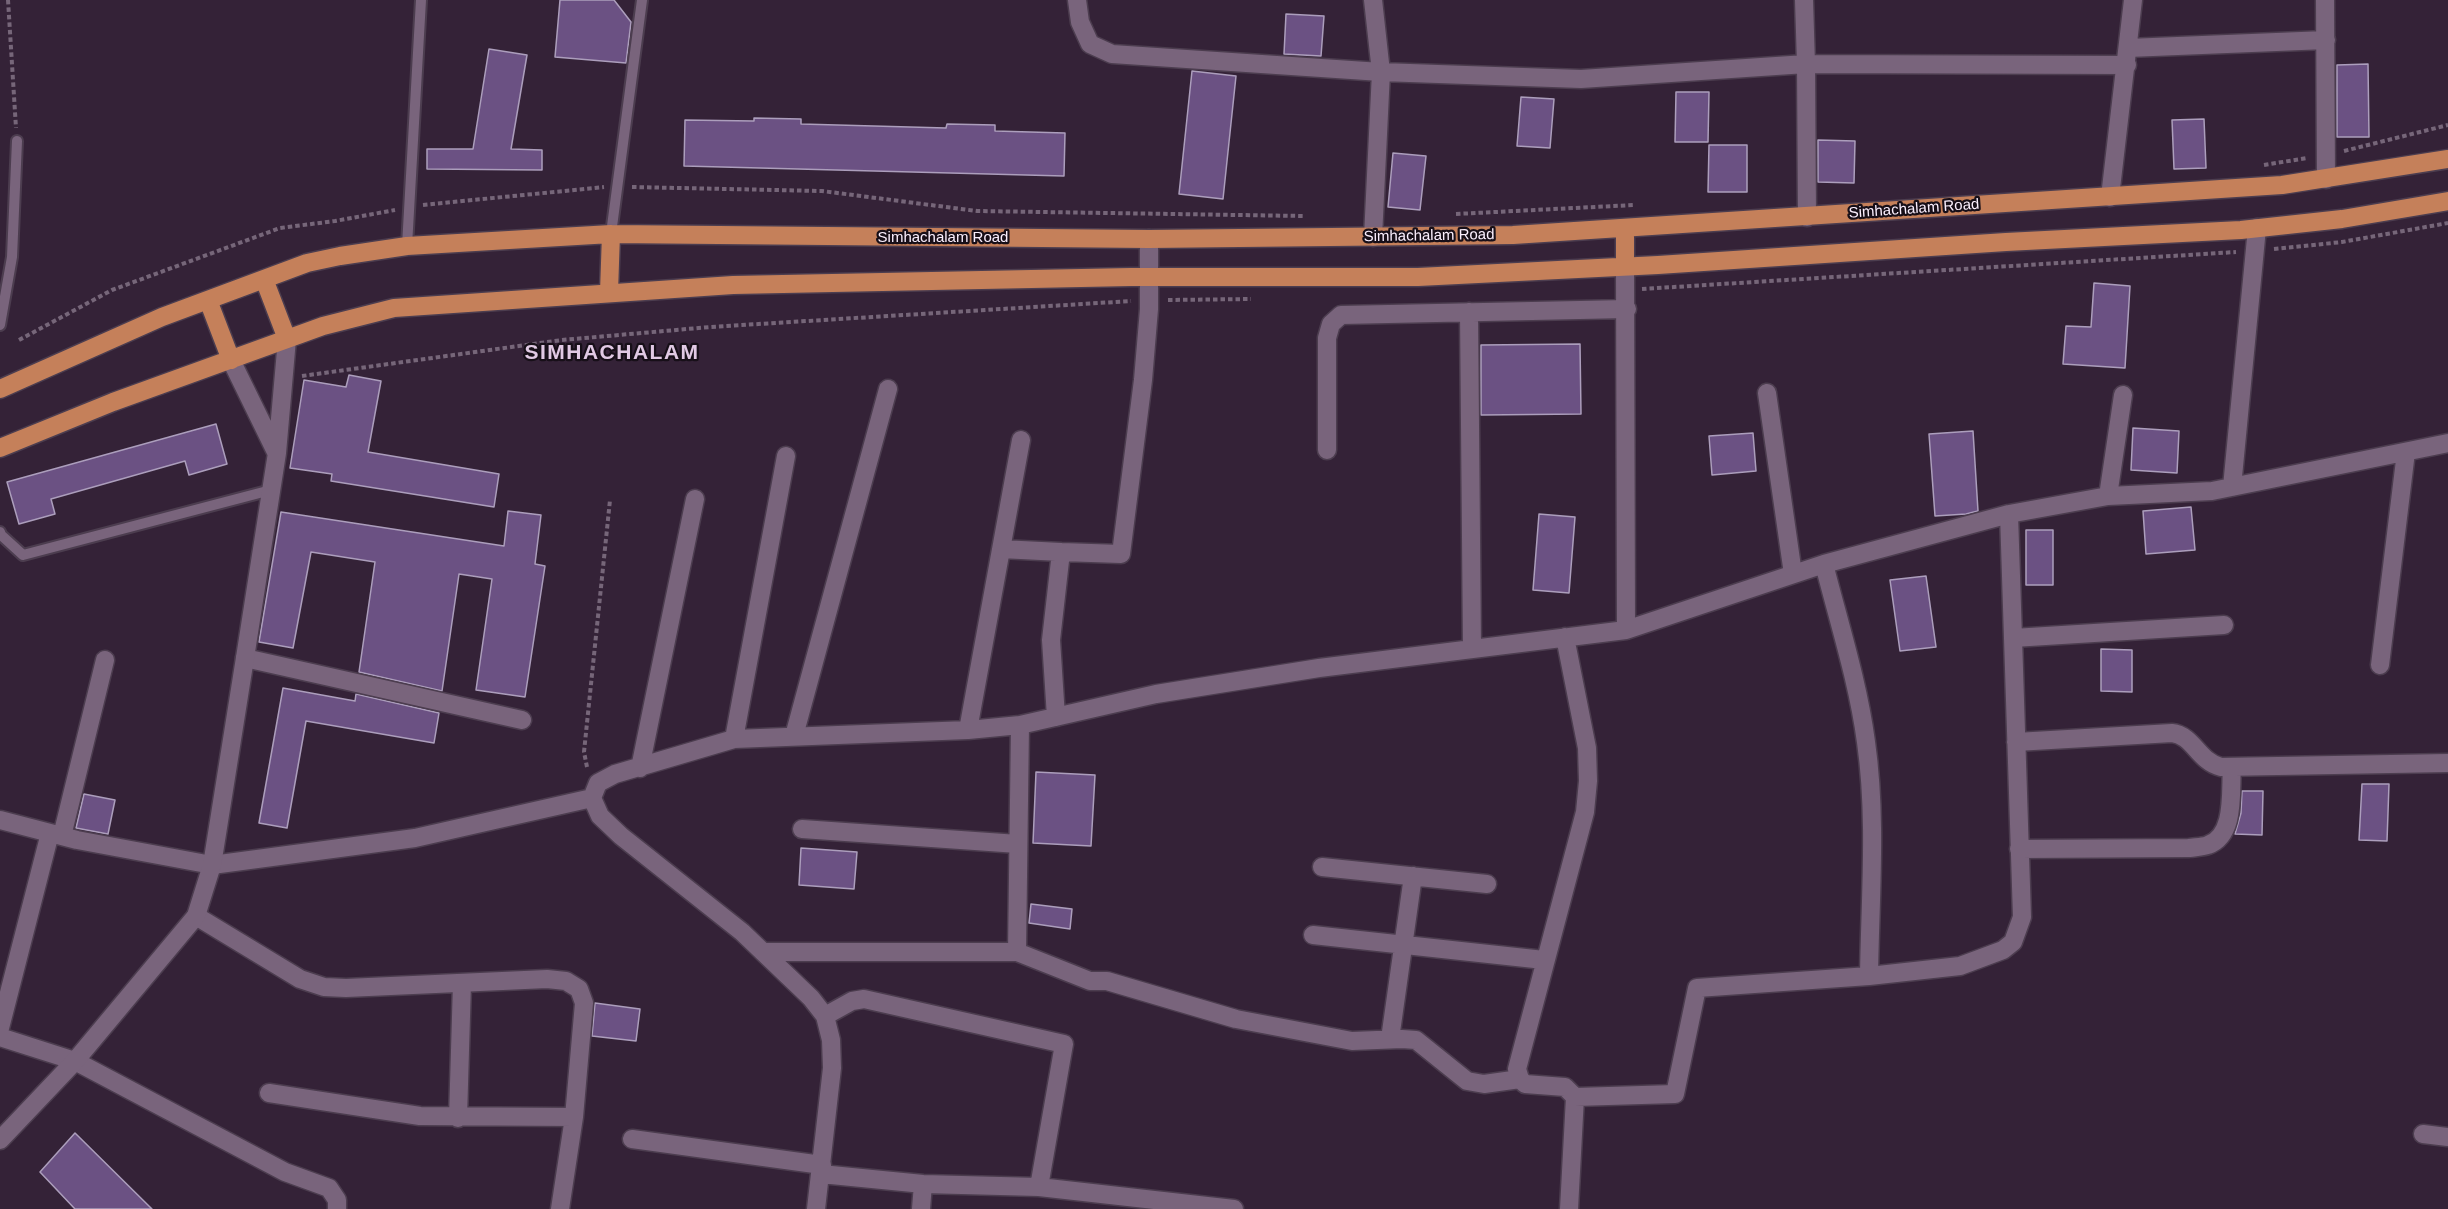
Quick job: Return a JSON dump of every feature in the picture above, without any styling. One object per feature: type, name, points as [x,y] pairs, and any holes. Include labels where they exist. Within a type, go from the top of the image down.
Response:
[{"type":"main road","name":"Simhachalam Road","points":[[0,389],[162,317],[307,263],[407,246],[611,234],[1149,239],[1513,235],[2282,185],[2448,159]]},
{"type":"main road","points":[[0,448],[113,402],[323,326],[394,308],[734,285],[1149,277],[1418,277],[2257,228],[2342,219],[2448,201]]},
{"type":"main road","points":[[1625,229],[1625,266]]},
{"type":"main road","points":[[609,292],[611,234]]},
{"type":"main road","points":[[264,279],[287,339]]},
{"type":"main road","points":[[208,300],[231,360]]},
{"type":"street","points":[[1077,0],[1080,22],[1090,44],[1112,54],[1381,72],[1581,79],[1806,64],[2127,56],[2326,40]]},
{"type":"street","points":[[1373,0],[1381,72],[1373,237]]},
{"type":"street","points":[[1803,0],[1806,64],[1806,217]]},
{"type":"street","points":[[2110,197],[2133,0]]},
{"type":"street","points":[[2325,0],[2326,179]]},
{"type":"street","points":[[2232,487],[2257,228]]},
{"type":"street","points":[[1001,549],[1121,554],[1143,380],[1149,309],[1149,239]]},
{"type":"street","points":[[1625,266],[1627,309],[1626,630]]},
{"type":"street","points":[[1327,450],[1327,338],[1331,324],[1341,315],[1627,309]]},
{"type":"street","points":[[1469,312],[1472,649]]},
{"type":"street","points":[[0,1140],[75,1061],[196,916],[212,865],[245,658],[277,453],[287,339]]},
{"type":"street","points":[[231,360],[277,453]]},
{"type":"street","points":[[794,736],[888,389]]},
{"type":"street","points":[[1767,393],[1793,574]]},
{"type":"street","points":[[2108,496],[2123,395]]},
{"type":"street","points":[[968,730],[1021,441]]},
{"type":"street","points":[[816,1209],[832,1068],[831,1040],[825,1016],[811,998],[742,932],[621,836],[600,816],[592,798],[598,783],[615,774],[734,739],[968,730],[1020,725],[1167,692],[1319,668],[1626,630],[1824,564],[2009,514],[2108,496],[2232,487],[2448,443]]},
{"type":"street","points":[[2380,665],[2406,452]]},
{"type":"street","points":[[734,739],[786,456]]},
{"type":"street","points":[[640,768],[695,499]]},
{"type":"street","points":[[1565,638],[1587,748],[1588,781],[1585,812],[1517,1069],[1520,1079],[1525,1084],[1565,1087],[1575,1097],[1674,1095],[1697,988],[1869,976],[1960,966],[2003,950],[2013,942],[2022,917],[2009,514]]},
{"type":"street","points":[[1056,717],[1051,640],[1061,552]]},
{"type":"street","points":[[1824,564],[1858,696],[1872,791],[1869,976]]},
{"type":"street","points":[[2013,638],[2224,625]]},
{"type":"street","points":[[245,658],[522,720]]},
{"type":"street","points":[[0,1028],[105,660]]},
{"type":"street","points":[[1017,952],[1020,725]]},
{"type":"street","points":[[2016,742],[2179,734],[2186,738],[2212,765],[2232,767],[2448,763]]},
{"type":"street","points":[[2019,849],[2189,848],[2208,845],[2221,836],[2228,822],[2232,767]]},
{"type":"street","points":[[0,820],[56,834],[212,865],[415,838],[592,798]]},
{"type":"street","points":[[802,829],[1018,844]]},
{"type":"street","points":[[1322,867],[1487,884]]},
{"type":"street","points":[[1390,1039],[1413,876]]},
{"type":"street","points":[[196,916],[300,980],[324,987],[547,979],[566,981],[579,989],[584,1003],[574,1117],[560,1209]]},
{"type":"street","points":[[1313,935],[1545,960]]},
{"type":"street","points":[[763,952],[1017,952],[1090,981],[1107,981],[1236,1019],[1352,1041],[1416,1040],[1467,1081],[1484,1083],[1520,1079]]},
{"type":"street","points":[[458,1118],[462,983]]},
{"type":"street","points":[[825,1016],[852,1001],[864,999],[1064,1044],[1040,1187]]},
{"type":"street","points":[[0,1037],[75,1061],[285,1172],[329,1188],[337,1200],[337,1209]]},
{"type":"street","points":[[269,1093],[420,1116],[574,1117]]},
{"type":"street","points":[[1569,1209],[1575,1097]]},
{"type":"street","points":[[2423,1134],[2448,1137]]},
{"type":"street","points":[[632,1139],[923,1184],[1040,1187],[1234,1209]]},
{"type":"street","points":[[921,1209],[923,1184]]},
{"type":"lane","points":[[407,246],[421,0]]},
{"type":"lane","points":[[611,234],[642,0]]},
{"type":"lane","points":[[0,325],[12,257],[17,141]]},
{"type":"lane","points":[[0,532],[23,555],[271,490]]},
{"type":"path","points":[[8,0],[17,141]]},
{"type":"path","points":[[2261,165],[2325,155],[2448,125]]},
{"type":"path","points":[[19,340],[112,290],[280,228],[409,208],[578,189],[617,187],[822,191],[977,211],[1306,216]]},
{"type":"path","points":[[1447,214],[1636,205]]},
{"type":"path","points":[[592,798],[584,752],[610,500]]},
{"type":"building","points":[[560,0],[614,0],[631,22],[626,63],[555,57]]},
{"type":"building","points":[[1286,14],[1324,16],[1321,56],[1284,54]]},
{"type":"building","points":[[489,49],[527,55],[511,149],[542,150],[542,170],[427,169],[427,149],[473,149]]},
{"type":"building","points":[[2368,64],[2369,137],[2337,137],[2337,65]]},
{"type":"building","points":[[1192,71],[1236,76],[1223,199],[1179,194]]},
{"type":"building","points":[[1676,92],[1709,92],[1708,142],[1675,142]]},
{"type":"building","points":[[1521,97],[1554,99],[1550,148],[1517,146]]},
{"type":"building","points":[[754,118],[801,119],[801,124],[946,128],[947,124],[995,125],[995,131],[1065,133],[1064,176],[684,166],[685,120],[754,121]]},
{"type":"building","points":[[2204,119],[2206,168],[2174,169],[2172,120]]},
{"type":"building","points":[[1818,140],[1855,141],[1854,183],[1818,182]]},
{"type":"building","points":[[1709,145],[1747,145],[1747,192],[1708,192]]},
{"type":"building","points":[[1393,153],[1426,156],[1420,210],[1388,207]]},
{"type":"building","points":[[2094,283],[2130,286],[2125,368],[2063,364],[2066,326],[2091,327]]},
{"type":"building","points":[[1580,344],[1581,414],[1481,415],[1481,345]]},
{"type":"building","points":[[349,375],[381,381],[368,452],[499,474],[494,507],[331,481],[332,474],[290,468],[304,380],[346,387]]},
{"type":"building","points":[[216,424],[227,464],[189,475],[185,461],[51,499],[55,514],[19,524],[7,482]]},
{"type":"building","points":[[2133,428],[2179,431],[2177,473],[2131,470]]},
{"type":"building","points":[[1973,431],[1978,511],[1935,516],[1929,434]]},
{"type":"building","points":[[1753,433],[1756,471],[1712,475],[1709,436]]},
{"type":"building","points":[[2191,507],[2195,550],[2146,554],[2143,511]]},
{"type":"building","points":[[508,511],[541,515],[535,564],[545,566],[525,697],[476,690],[492,579],[459,574],[442,691],[359,672],[375,562],[311,552],[293,648],[259,642],[281,512],[504,546]]},
{"type":"building","points":[[1539,514],[1575,517],[1569,593],[1533,590]]},
{"type":"building","points":[[2026,530],[2053,530],[2053,585],[2026,585]]},
{"type":"building","points":[[1926,576],[1936,647],[1900,651],[1890,580]]},
{"type":"building","points":[[2101,649],[2132,650],[2132,692],[2101,691]]},
{"type":"building","points":[[283,688],[355,701],[356,694],[439,713],[434,743],[306,721],[287,828],[259,823]]},
{"type":"building","points":[[1036,772],[1095,775],[1091,846],[1033,843]]},
{"type":"building","points":[[2362,784],[2389,784],[2387,841],[2359,840]]},
{"type":"building","points":[[2242,791],[2263,791],[2262,835],[2235,834],[2241,813]]},
{"type":"building","points":[[84,794],[115,800],[108,834],[76,828]]},
{"type":"building","points":[[801,848],[857,852],[854,889],[799,885]]},
{"type":"building","points":[[1031,904],[1072,909],[1070,929],[1029,923]]},
{"type":"building","points":[[595,1003],[640,1009],[636,1041],[592,1036]]},
{"type":"building","points":[[75,1133],[152,1209],[75,1209],[40,1172]]},
{"type":"district","name":"SIMHACHALAM","points":[[612,353]]}]
